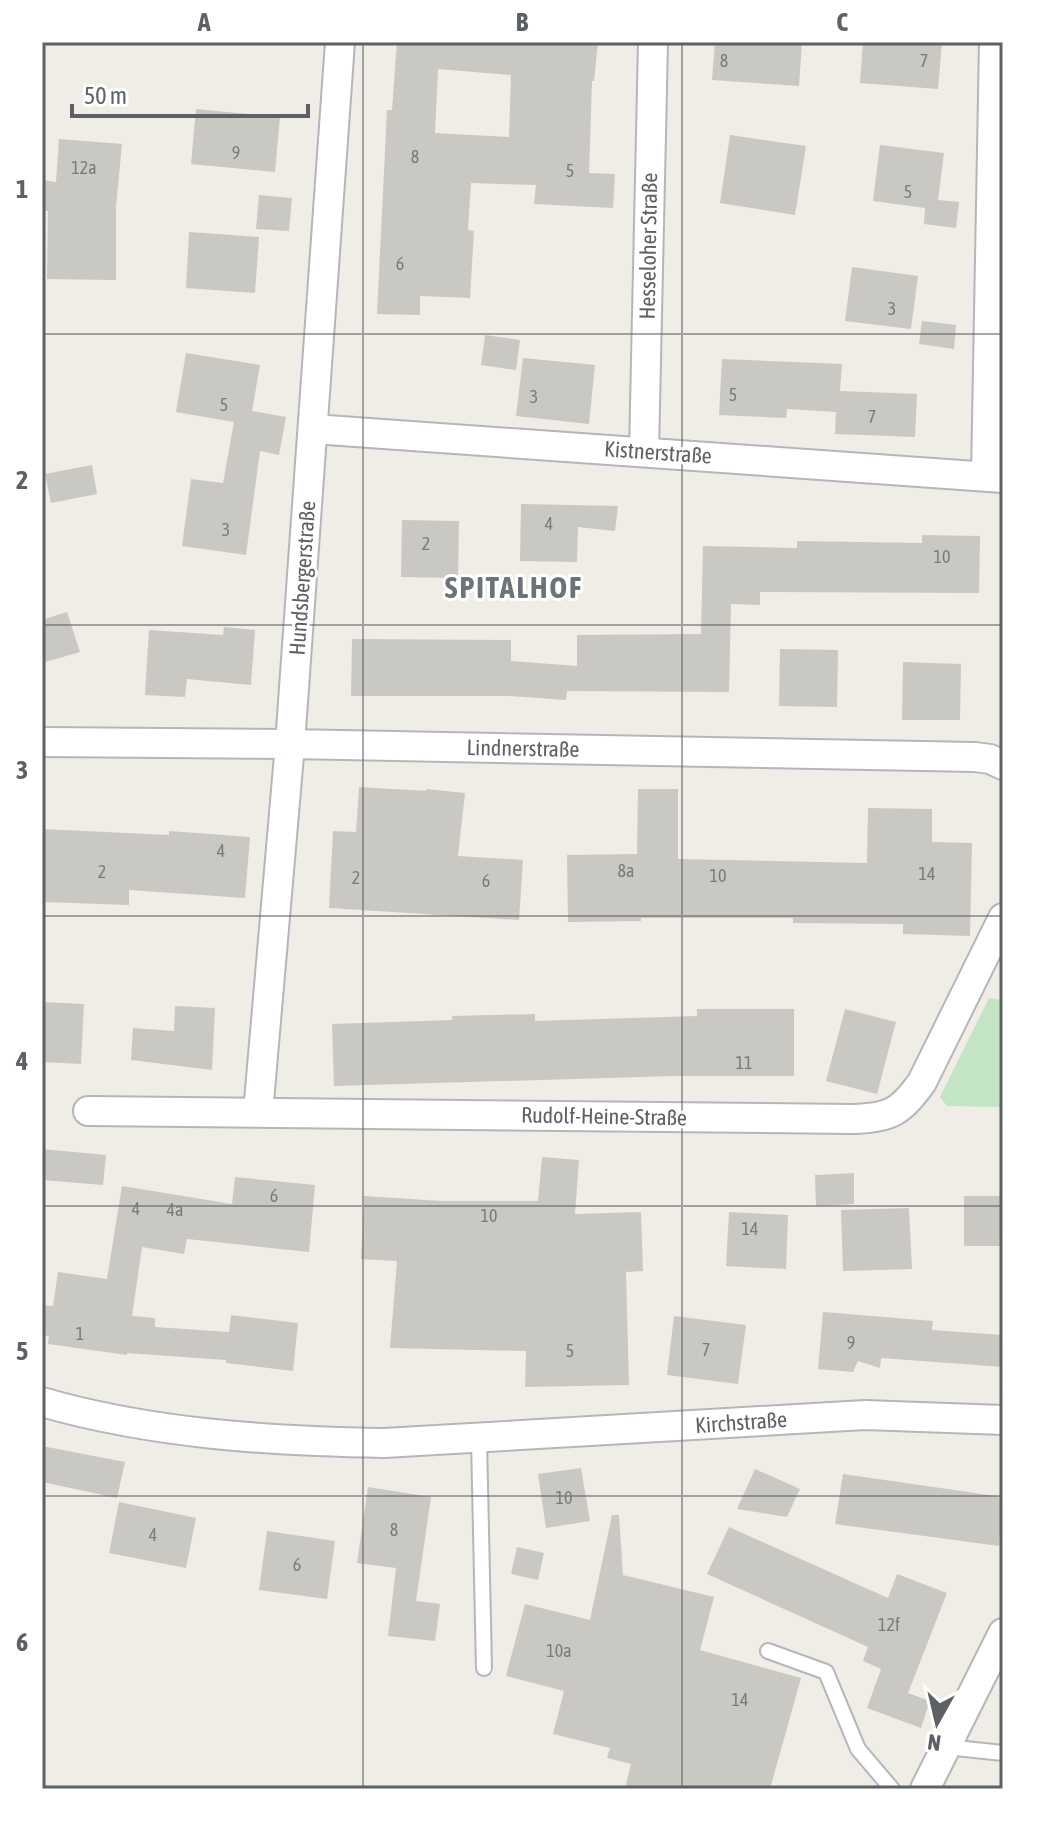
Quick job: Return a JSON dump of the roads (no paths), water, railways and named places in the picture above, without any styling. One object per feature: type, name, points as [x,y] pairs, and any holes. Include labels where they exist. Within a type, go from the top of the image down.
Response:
[{"type":"street","name":"Hundsbergerstraße","points":[[258,1113],[290,744],[340,42]]},
{"type":"street","name":"Hesseloher Straße","points":[[644,451],[653,42]]},
{"type":"street","points":[[994,42],[994,477]]},
{"type":"street","name":"Kistnerstraße","points":[[313,429],[994,477]]},
{"type":"street","name":"Lindnerstraße","points":[[42,742],[975,757],[1003,765]]},
{"type":"street","name":"Rudolf-Heine-Straße","points":[[88,1111],[853,1119],[888,1116],[908,1102],[922,1082],[1003,918]]},
{"type":"street","name":"Kirchstraße","points":[[42,1402],[158,1427],[312,1442],[479,1439],[865,1415],[1003,1420]]},
{"type":"street","points":[[925,1789],[1003,1633]]},
{"type":"lane","points":[[479,1439],[484,1668]]},
{"type":"lane","points":[[768,1651],[826,1672],[858,1749],[892,1789]]},
{"type":"lane","points":[[946,1747],[1003,1753]]},
{"type":"district","name":"SPITALHOF","points":[[514,588]]}]
